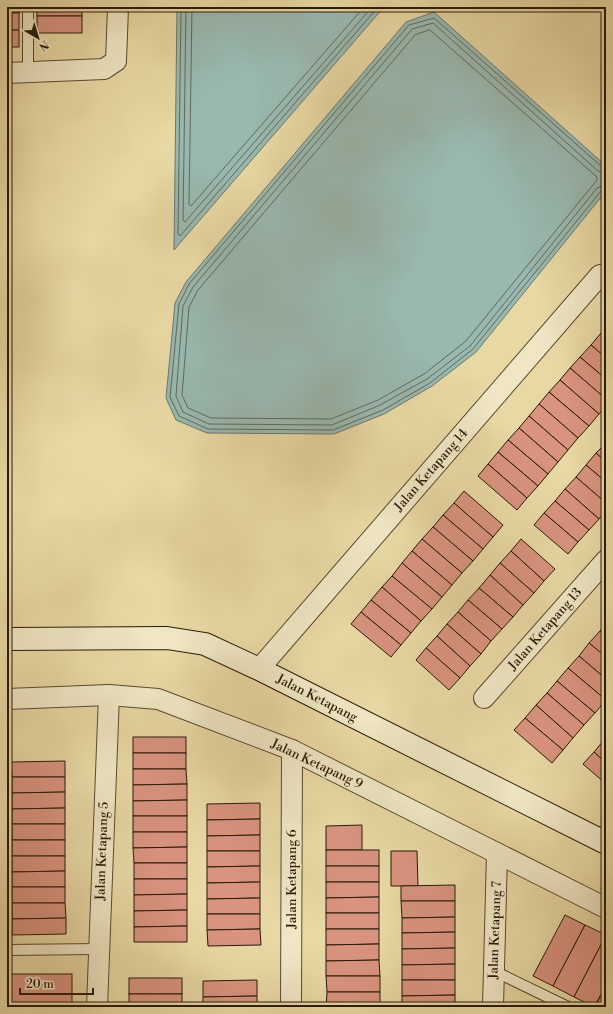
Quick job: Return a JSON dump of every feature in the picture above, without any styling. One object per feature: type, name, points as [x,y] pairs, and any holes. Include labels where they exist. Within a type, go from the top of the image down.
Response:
[{"type":"street","points":[[7,73],[104,69],[116,61],[118,50],[118,7]]},
{"type":"street","name":"Jalan Ketapang 14","points":[[259,669],[600,275],[606,274]]},
{"type":"street","name":"Jalan Ketapang 13","points":[[484,698],[606,560]]},
{"type":"street","name":"Jalan Ketapang","points":[[7,639],[167,638],[204,644],[259,669],[606,843]]},
{"type":"street","name":"Jalan Ketapang 9","points":[[7,699],[108,695],[158,699],[292,750],[606,908]]},
{"type":"street","name":"Jalan Ketapang 5","points":[[97,1007],[108,695]]},
{"type":"street","name":"Jalan Ketapang 6","points":[[291,1007],[292,750]]},
{"type":"street","name":"Jalan Ketapang 7","points":[[493,1007],[498,853]]},
{"type":"lane","points":[[28,7],[28,72]]},
{"type":"lane","points":[[7,950],[99,949]]},
{"type":"lane","points":[[494,971],[568,1007]]},
{"type":"water","points":[[177,7],[384,7],[174,250]]},
{"type":"water","points":[[434,12],[606,166],[606,191],[476,352],[432,386],[384,414],[334,434],[207,433],[176,420],[166,398],[175,303],[186,282],[406,22]]},
{"type":"building","points":[[7,7],[19,7],[19,13],[7,13]]},
{"type":"building","points":[[37,7],[82,7],[82,16],[37,16]]},
{"type":"building","points":[[7,13],[19,13],[19,30],[7,30]]},
{"type":"building","points":[[37,16],[82,16],[82,33],[37,33]]},
{"type":"building","points":[[7,30],[19,30],[19,47],[7,47]]},
{"type":"building","points":[[601,333],[606,337],[606,358],[591,345]]},
{"type":"building","points":[[591,345],[606,358],[606,379],[580,357]]},
{"type":"building","points":[[580,357],[606,379],[606,399],[570,368]]},
{"type":"building","points":[[570,368],[606,399],[606,406],[599,414],[560,380]]},
{"type":"building","points":[[560,380],[599,414],[589,426],[549,392]]},
{"type":"building","points":[[549,392],[589,426],[578,438],[539,404]]},
{"type":"building","points":[[539,404],[578,438],[568,450],[529,416]]},
{"type":"building","points":[[529,416],[568,450],[558,462],[519,428]]},
{"type":"building","points":[[519,428],[558,462],[548,474],[508,440]]},
{"type":"building","points":[[508,440],[548,474],[538,486],[498,452]]},
{"type":"building","points":[[606,443],[606,462],[596,453]]},
{"type":"building","points":[[498,452],[538,486],[527,498],[488,464]]},
{"type":"building","points":[[596,453],[606,462],[606,482],[586,465]]},
{"type":"building","points":[[488,464],[527,498],[517,510],[478,476]]},
{"type":"building","points":[[586,465],[606,482],[606,503],[576,477]]},
{"type":"building","points":[[576,477],[606,503],[606,510],[599,519],[565,489]]},
{"type":"building","points":[[565,489],[599,519],[589,530],[555,501]]},
{"type":"building","points":[[464,491],[503,525],[493,537],[454,503]]},
{"type":"building","points":[[555,501],[589,530],[578,542],[544,513]]},
{"type":"building","points":[[454,503],[493,537],[483,549],[443,515]]},
{"type":"building","points":[[544,513],[578,542],[568,554],[534,525]]},
{"type":"building","points":[[443,515],[483,549],[473,561],[433,527]]},
{"type":"building","points":[[433,527],[473,561],[462,573],[422,539]]},
{"type":"building","points":[[422,539],[462,573],[452,585],[412,551]]},
{"type":"building","points":[[521,539],[555,569],[544,581],[511,551]]},
{"type":"building","points":[[412,551],[452,585],[442,597],[402,563]]},
{"type":"building","points":[[511,551],[544,581],[534,593],[500,563]]},
{"type":"building","points":[[402,563],[442,597],[432,609],[392,576]]},
{"type":"building","points":[[500,563],[534,593],[523,605],[490,575]]},
{"type":"building","points":[[490,575],[523,605],[513,617],[479,588]]},
{"type":"building","points":[[392,576],[432,609],[421,621],[382,587]]},
{"type":"building","points":[[382,587],[421,621],[411,633],[371,600]]},
{"type":"building","points":[[479,588],[513,617],[502,629],[468,600]]},
{"type":"building","points":[[371,600],[411,633],[401,645],[361,612]]},
{"type":"building","points":[[468,600],[502,629],[491,641],[458,612]]},
{"type":"building","points":[[361,612],[401,645],[391,657],[351,624]]},
{"type":"building","points":[[458,612],[491,641],[481,654],[447,624]]},
{"type":"building","points":[[447,624],[481,654],[470,666],[437,636]]},
{"type":"building","points":[[606,624],[606,636],[600,631]]},
{"type":"building","points":[[600,631],[606,636],[606,657],[589,643]]},
{"type":"building","points":[[437,636],[470,666],[460,678],[426,648]]},
{"type":"building","points":[[589,643],[606,657],[606,679],[579,656]]},
{"type":"building","points":[[426,648],[460,678],[449,690],[416,660]]},
{"type":"building","points":[[579,656],[606,679],[606,700],[568,668]]},
{"type":"building","points":[[568,668],[606,700],[595,713],[557,681]]},
{"type":"building","points":[[557,681],[595,713],[584,725],[547,693]]},
{"type":"building","points":[[547,693],[584,725],[573,738],[536,705]]},
{"type":"building","points":[[536,705],[573,738],[563,750],[525,718]]},
{"type":"building","points":[[525,718],[563,750],[552,763],[514,730]]},
{"type":"building","points":[[133,737],[186,737],[186,753],[133,753]]},
{"type":"building","points":[[604,740],[606,741],[606,763],[594,752]]},
{"type":"building","points":[[594,752],[606,763],[606,784],[583,764]]},
{"type":"building","points":[[133,753],[186,753],[186,769],[133,769]]},
{"type":"building","points":[[65,761],[65,777],[12,777],[11,762]]},
{"type":"building","points":[[133,769],[186,769],[187,784],[133,785]]},
{"type":"building","points":[[12,777],[65,777],[65,792],[12,793]]},
{"type":"building","points":[[187,784],[187,800],[133,801],[133,785]]},
{"type":"building","points":[[65,792],[65,808],[12,809],[12,793]]},
{"type":"building","points":[[187,800],[187,816],[133,816],[133,801]]},
{"type":"building","points":[[260,803],[260,819],[207,820],[207,804]]},
{"type":"building","points":[[65,808],[65,824],[12,824],[12,809]]},
{"type":"building","points":[[133,816],[187,816],[187,832],[133,832]]},
{"type":"building","points":[[260,819],[260,835],[207,836],[207,820]]},
{"type":"building","points":[[12,824],[65,824],[65,840],[12,840]]},
{"type":"building","points":[[362,825],[362,850],[326,850],[326,826]]},
{"type":"building","points":[[133,832],[187,832],[187,847],[133,848]]},
{"type":"building","points":[[260,835],[260,851],[207,851],[207,836]]},
{"type":"building","points":[[12,840],[65,840],[65,856],[12,856]]},
{"type":"building","points":[[187,847],[187,863],[134,863],[133,848]]},
{"type":"building","points":[[326,850],[379,850],[379,866],[326,866]]},
{"type":"building","points":[[207,851],[260,851],[260,866],[207,867]]},
{"type":"building","points":[[391,851],[417,851],[418,886],[391,886]]},
{"type":"building","points":[[12,856],[65,856],[65,871],[12,872]]},
{"type":"building","points":[[134,863],[187,863],[187,879],[134,879]]},
{"type":"building","points":[[260,866],[260,882],[207,883],[207,867]]},
{"type":"building","points":[[326,866],[379,866],[379,882],[326,882]]},
{"type":"building","points":[[65,871],[65,887],[12,887],[12,872]]},
{"type":"building","points":[[134,879],[187,879],[187,894],[134,895]]},
{"type":"building","points":[[260,882],[260,898],[207,899],[207,883]]},
{"type":"building","points":[[326,882],[379,882],[379,897],[326,898]]},
{"type":"building","points":[[455,885],[455,901],[401,901],[401,886]]},
{"type":"building","points":[[12,887],[65,887],[65,903],[12,903]]},
{"type":"building","points":[[187,894],[187,910],[134,911],[134,895]]},
{"type":"building","points":[[379,897],[379,913],[326,913],[326,898]]},
{"type":"building","points":[[260,898],[260,914],[207,914],[207,899]]},
{"type":"building","points":[[401,901],[455,901],[455,917],[402,918]]},
{"type":"building","points":[[12,903],[65,903],[66,918],[12,919]]},
{"type":"building","points":[[187,910],[187,926],[134,927],[134,911]]},
{"type":"building","points":[[326,913],[379,913],[379,929],[326,929]]},
{"type":"building","points":[[207,914],[260,914],[260,929],[207,930]]},
{"type":"building","points":[[565,915],[585,925],[553,986],[533,976]]},
{"type":"building","points":[[455,917],[455,932],[402,933],[402,918]]},
{"type":"building","points":[[66,918],[66,934],[12,935],[12,919]]},
{"type":"building","points":[[585,925],[606,935],[574,997],[553,986]]},
{"type":"building","points":[[187,926],[187,942],[134,942],[134,927]]},
{"type":"building","points":[[260,929],[261,945],[208,946],[207,930]]},
{"type":"building","points":[[326,929],[379,929],[379,944],[326,945]]},
{"type":"building","points":[[455,932],[455,948],[402,949],[402,933]]},
{"type":"building","points":[[606,935],[606,985],[594,1007],[574,997]]},
{"type":"building","points":[[379,944],[379,960],[326,961],[326,945]]},
{"type":"building","points":[[455,948],[455,964],[402,965],[402,949]]},
{"type":"building","points":[[379,960],[380,976],[326,976],[326,961]]},
{"type":"building","points":[[455,964],[455,980],[402,980],[402,965]]},
{"type":"building","points":[[7,974],[72,974],[72,1007],[7,1007]]},
{"type":"building","points":[[326,976],[380,976],[380,992],[327,992]]},
{"type":"building","points":[[129,978],[182,978],[182,994],[129,994]]},
{"type":"building","points":[[257,980],[257,996],[203,997],[203,981]]},
{"type":"building","points":[[402,980],[455,980],[455,995],[402,996]]},
{"type":"building","points":[[606,985],[606,1007],[595,1007]]},
{"type":"building","points":[[327,992],[380,992],[380,1007],[326,1007]]},
{"type":"building","points":[[129,994],[182,994],[182,1007],[129,1007]]},
{"type":"building","points":[[455,995],[455,1007],[402,1007],[402,996]]},
{"type":"building","points":[[257,996],[257,1007],[203,1007],[203,997]]}]
